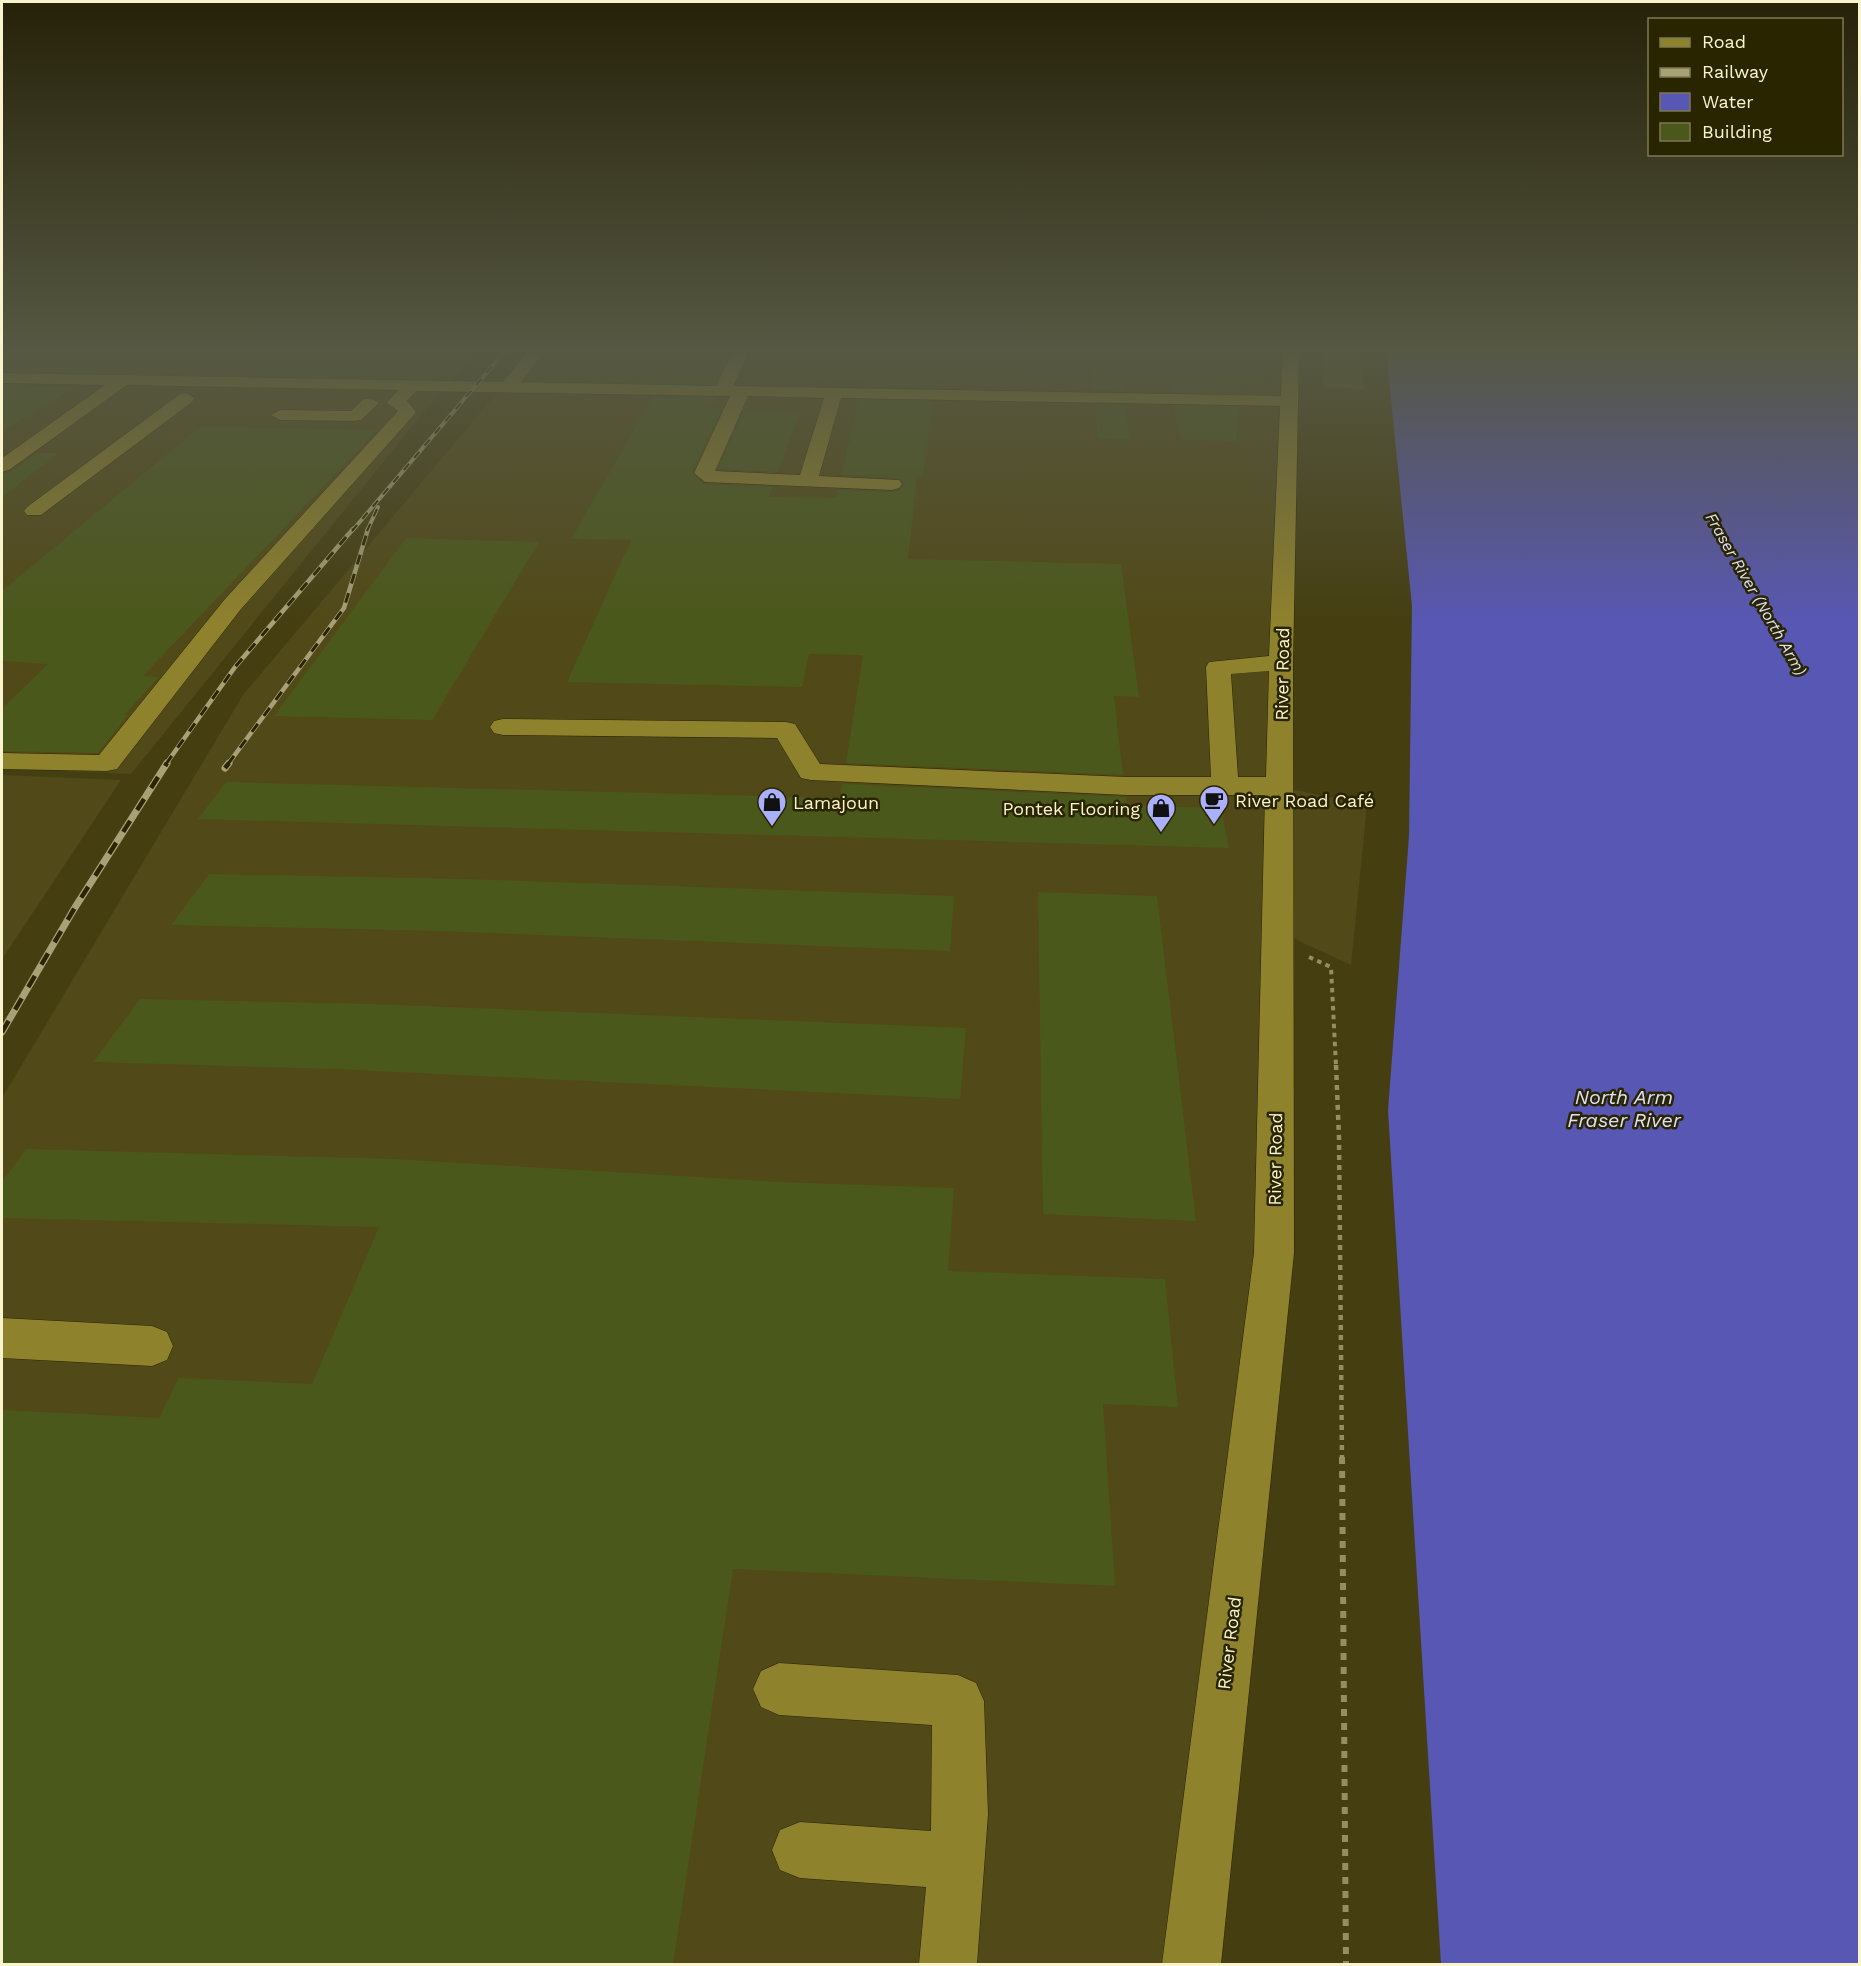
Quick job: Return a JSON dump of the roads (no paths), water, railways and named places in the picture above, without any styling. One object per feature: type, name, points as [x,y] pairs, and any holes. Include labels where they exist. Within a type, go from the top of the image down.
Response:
[{"type":"street","points":[[2,466],[36,442]]},
{"type":"street","points":[[30,446],[47,446],[57,442]]},
{"type":"street","points":[[34,512],[123,442]]},
{"type":"street","points":[[2,761],[107,764],[233,604],[380,442]]},
{"type":"street","points":[[718,442],[704,473],[712,478],[892,484]]},
{"type":"street","points":[[808,481],[820,442]]},
{"type":"street","name":"River Road","points":[[1192,1965],[1274,1253],[1281,663],[1289,442]]},
{"type":"street","points":[[1226,786],[1218,667],[1281,663]]},
{"type":"street","points":[[503,727],[786,730],[811,772],[1126,786],[1280,786]]},
{"type":"street","points":[[2,1338],[152,1346]]},
{"type":"street","points":[[779,1689],[958,1701],[960,1814],[948,1965]]},
{"type":"street","points":[[800,1850],[957,1861]]},
{"type":"water","name":"North Arm Fraser River","points":[[1395,442],[1859,442],[1859,1964],[1441,1964],[1388,1110],[1409,836],[1412,606]]},
{"type":"railway","points":[[352,531],[428,442]]},
{"type":"railway","points":[[367,531],[378,507]]},
{"type":"railway","points":[[166,764],[235,667],[353,529]]},
{"type":"railway","points":[[228,764],[344,608],[368,529]]},
{"type":"railway","points":[[2,1032],[74,909],[167,763]]},
{"type":"railway","points":[[225,768],[229,763]]},
{"type":"place","name":"River Road Café","points":[[1214,826]]},
{"type":"place","name":"Lamajoun","points":[[772,828]]},
{"type":"place","name":"Pontek Flooring","points":[[1161,834]]},
{"type":"water label","name":"Fraser River (North Arm)","points":[[1756,594]]}]
